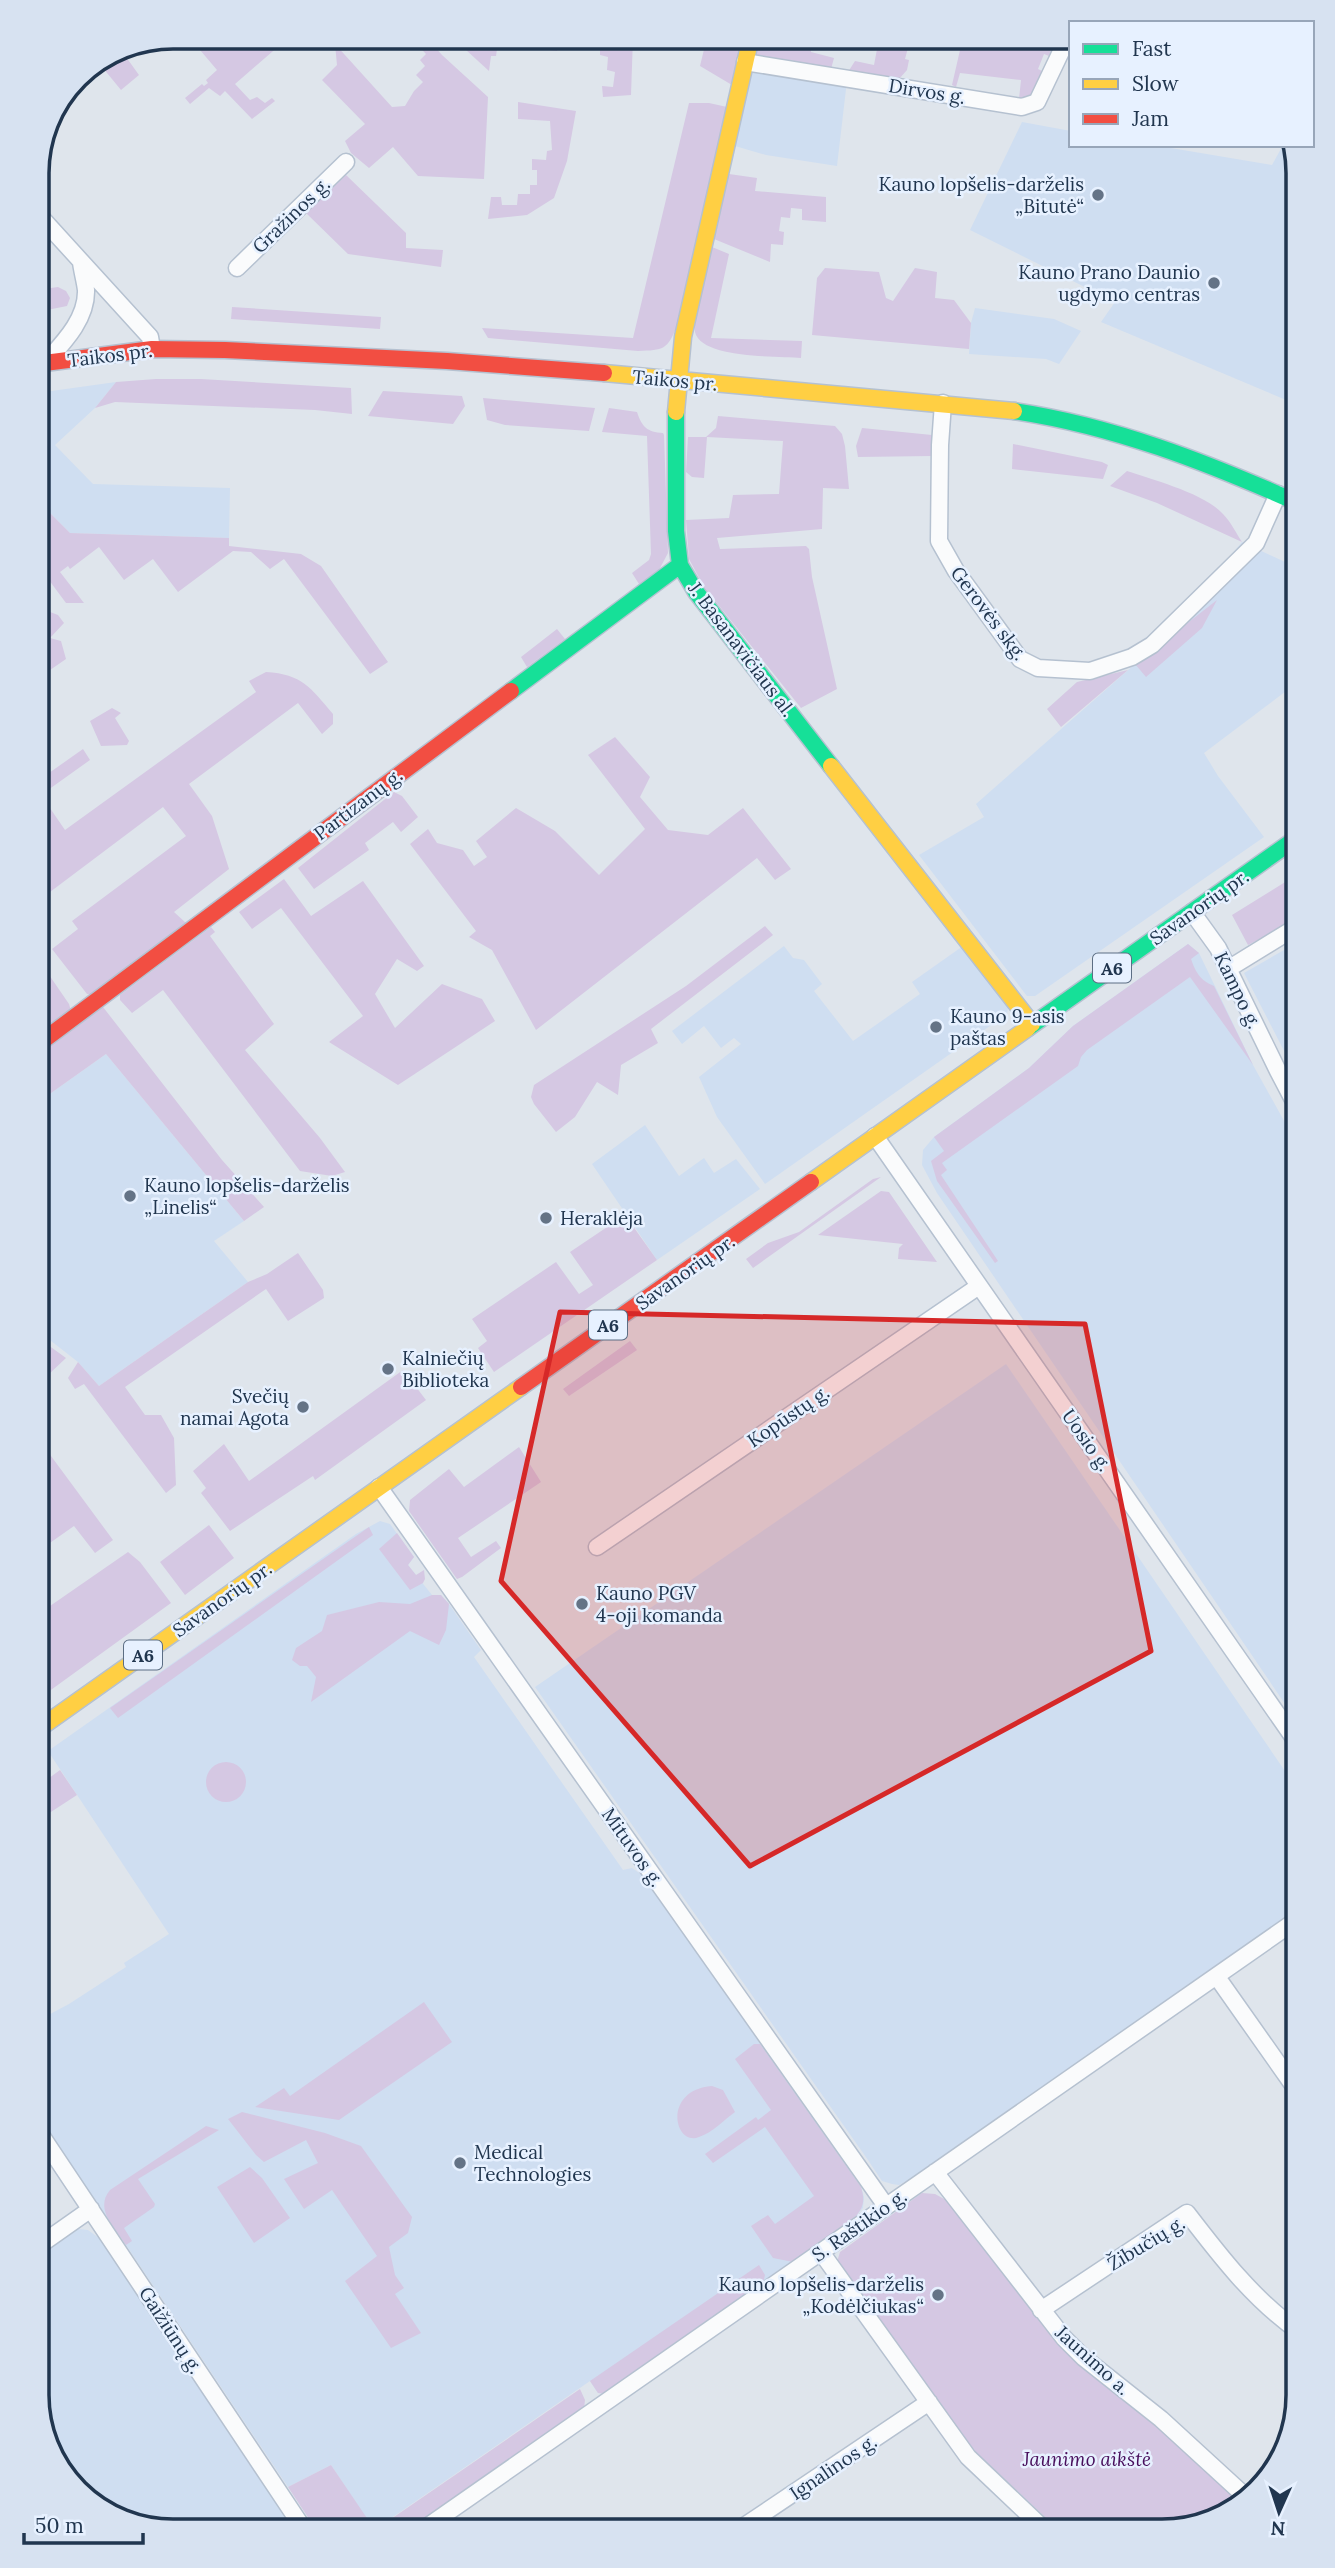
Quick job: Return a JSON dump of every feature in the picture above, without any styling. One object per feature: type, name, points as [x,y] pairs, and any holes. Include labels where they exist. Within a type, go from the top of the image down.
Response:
[{"type":"main road","name":"J. Basanavičiaus al.","points":[[748,49],[687,317],[678,380],[674,481],[680,565],[711,611],[1032,1024]]},
{"type":"main road","name":"Taikos pr.","points":[[49,363],[152,349],[225,349],[375,357],[943,402],[1048,415],[1098,428],[1195,459],[1286,498]]},
{"type":"main road","name":"Partizanų g.","points":[[49,1036],[680,565]]},
{"type":"main road","name":"Savanorių pr.","points":[[49,1721],[1286,845]]},
{"type":"street","name":"Dirvos g.","points":[[745,62],[1022,107],[1037,102],[1062,49]]},
{"type":"street","name":"Gražinos g.","points":[[237,268],[346,162]]},
{"type":"street","points":[[49,226],[150,337],[152,349]]},
{"type":"street","points":[[49,355],[77,322],[84,304],[86,290],[81,262]]},
{"type":"street","name":"Gerovės skg.","points":[[943,402],[939,541],[956,570],[1020,659],[1038,668],[1090,671],[1132,657],[1152,645],[1256,542],[1278,494]]},
{"type":"street","name":"Kampo g.","points":[[1192,912],[1218,948],[1286,1086]]},
{"type":"street","points":[[1228,969],[1286,933]]},
{"type":"street","name":"Uosio g.","points":[[875,1136],[1286,1727]]},
{"type":"street","name":"Kopūstų g.","points":[[597,1547],[979,1286]]},
{"type":"street","name":"Mituvos g.","points":[[380,1487],[886,2206]]},
{"type":"street","name":"S. Raštikio g.","points":[[438,2519],[1286,1928]]},
{"type":"street","points":[[1217,1977],[1286,2075]]},
{"type":"street","name":"Gaižiūnų g.","points":[[49,2147],[297,2519]]},
{"type":"street","name":"Jaunimo a.","points":[[935,2172],[1041,2310],[1084,2358],[1161,2419],[1240,2491]]},
{"type":"street","points":[[49,2239],[91,2209]]},
{"type":"street","name":"Žibučių g.","points":[[1041,2310],[1187,2213],[1233,2272],[1286,2320]]},
{"type":"street","points":[[821,2252],[968,2457],[1033,2519]]},
{"type":"street","name":"Ignalinos g.","points":[[755,2519],[929,2402]]},
{"type":"highlighted area","points":[[560,1312],[1085,1324],[1151,1651],[750,1866],[501,1581]]},
{"type":"shaded area","points":[[756,56],[848,72],[837,166],[766,155],[735,146]]},
{"type":"shaded area","points":[[1022,122],[1069,131],[1069,147],[1165,147],[1272,165],[1284,147],[1286,165],[1286,400],[1101,322],[1115,302],[970,230]]},
{"type":"shaded area","points":[[975,308],[1054,319],[1081,331],[1059,364],[1046,359],[969,354]]},
{"type":"shaded area","points":[[116,382],[95,408],[55,445],[93,484],[230,488],[229,538],[70,533],[49,512],[49,391]]},
{"type":"shaded area","points":[[1242,542],[1286,562],[1286,691],[1204,753],[1264,837],[1035,996],[1027,996],[919,855],[984,817],[976,804],[1135,664],[1166,625],[1205,586]]},
{"type":"shaded area","points":[[1188,944],[1199,953],[1253,1065],[1286,1124],[1286,1705],[937,1193],[922,1165],[923,1150],[934,1137],[1029,1068],[1073,1026]]},
{"type":"shaded area","points":[[784,946],[793,958],[804,960],[822,984],[814,991],[853,1041],[920,994],[912,982],[963,946],[1008,1008],[1007,1014],[765,1184],[717,1117],[699,1077],[741,1044],[734,1038],[721,1048],[704,1026],[682,1044],[672,1031]]},
{"type":"shaded area","points":[[1286,949],[1286,1055],[1244,973]]},
{"type":"shaded area","name":"Kauno lopšelis-darželis „Linelis“","points":[[106,1054],[244,1221],[214,1241],[248,1282],[99,1386],[78,1362],[49,1339],[49,1094]]},
{"type":"shaded area","points":[[645,1125],[679,1176],[704,1158],[714,1173],[736,1159],[760,1189],[657,1260],[592,1164]]},
{"type":"shaded area","points":[[1006,1364],[1286,1772],[1286,1917],[916,2176],[899,2185],[882,2181],[535,1687]]},
{"type":"shaded area","points":[[380,1521],[390,1524],[414,1557],[408,1565],[432,1595],[441,1595],[449,1604],[481,1650],[474,1657],[623,1870],[632,1868],[641,1874],[861,2187],[864,2197],[863,2208],[855,2217],[606,2394],[598,2393],[590,2381],[390,2519],[367,2519],[331,2465],[288,2487],[49,2133],[49,2015],[126,1967],[124,1963],[169,1934],[49,1750],[356,1534]]},
{"type":"shaded area","points":[[77,2229],[88,2230],[99,2238],[286,2519],[149,2517],[125,2510],[85,2483],[58,2443],[51,2419],[49,2248]]},
{"type":"green space","points":[[199,49],[275,49],[235,84],[250,100],[257,97],[265,103],[272,98],[275,101],[252,119],[225,91],[220,96],[209,88],[190,104],[185,98],[202,84],[204,86],[208,83],[206,80],[217,70]]},
{"type":"green space","points":[[335,49],[340,49],[392,107],[405,106],[423,82],[416,75],[425,66],[420,60],[426,54],[421,49],[437,49],[488,97],[484,179],[418,176],[393,147],[369,168],[351,153],[345,141],[365,124],[322,80],[337,65]]},
{"type":"green space","points":[[465,49],[497,49],[496,56],[491,56],[489,71]]},
{"type":"green space","points":[[600,49],[633,49],[631,95],[603,97],[602,86],[613,87],[615,72],[607,70],[608,57],[600,55]]},
{"type":"green space","points":[[704,49],[740,49],[732,85],[700,66]]},
{"type":"green space","points":[[758,49],[811,49],[811,52],[834,58],[831,69],[756,56]]},
{"type":"green space","points":[[877,49],[908,49],[905,59],[909,60],[907,70],[899,79],[848,72],[855,61],[874,65]]},
{"type":"green space","points":[[960,49],[1051,49],[1049,56],[1044,54],[1038,69],[1042,71],[1032,95],[1019,99],[1021,80],[960,73],[956,87],[952,85]]},
{"type":"green space","points":[[126,58],[139,75],[121,90],[105,70]]},
{"type":"green space","points":[[518,102],[576,111],[567,161],[554,198],[527,215],[488,219],[491,197],[501,197],[502,205],[517,205],[518,194],[530,194],[530,185],[537,185],[537,170],[532,170],[532,159],[546,160],[547,151],[552,150],[550,121],[518,119]]},
{"type":"green space","points":[[689,103],[727,107],[677,326],[667,344],[659,349],[638,351],[488,338],[482,328],[633,338]]},
{"type":"green space","points":[[729,174],[757,178],[755,191],[826,197],[826,222],[802,220],[802,209],[791,208],[790,218],[781,217],[779,231],[784,232],[783,245],[771,244],[770,262],[714,239]]},
{"type":"green space","points":[[346,175],[406,233],[406,248],[443,250],[441,267],[348,254],[306,213]]},
{"type":"green space","points":[[712,247],[729,254],[711,338],[802,341],[801,358],[725,352],[700,341],[695,332],[696,315]]},
{"type":"green space","points":[[825,268],[879,272],[886,298],[893,301],[915,268],[937,272],[935,298],[954,300],[971,323],[969,349],[812,335],[817,278]]},
{"type":"green space","points":[[58,287],[66,291],[70,298],[67,306],[49,310],[49,288]]},
{"type":"green space","points":[[232,307],[381,317],[380,329],[231,319]]},
{"type":"green space","points":[[156,379],[351,388],[352,414],[315,410],[115,402],[95,408],[116,382]]},
{"type":"green space","points":[[383,391],[462,396],[465,406],[453,424],[368,416]]},
{"type":"green space","points":[[483,398],[595,408],[589,431],[505,425],[487,420]]},
{"type":"green space","points":[[609,408],[637,412],[646,428],[664,435],[668,553],[659,570],[639,584],[632,573],[649,560],[651,554],[647,436],[602,432]]},
{"type":"green space","points":[[718,416],[835,426],[842,434],[849,489],[823,488],[822,529],[717,538],[720,549],[806,546],[809,549],[812,577],[837,689],[801,708],[704,587],[689,559],[686,520],[729,518],[733,495],[779,494],[783,441],[707,437],[704,478],[692,477],[686,472],[688,437],[706,437],[716,428]]},
{"type":"green space","points":[[862,428],[932,435],[937,445],[932,456],[858,457],[856,446]]},
{"type":"green space","points":[[1013,444],[1108,465],[1103,479],[1012,469]]},
{"type":"green space","points":[[1127,471],[1178,488],[1214,506],[1226,517],[1242,542],[1157,503],[1110,486]]},
{"type":"green space","points":[[49,512],[70,533],[229,538],[229,546],[301,554],[321,566],[388,662],[370,674],[284,559],[270,569],[251,552],[233,551],[178,592],[153,559],[124,580],[99,547],[70,569],[68,566],[60,572],[84,603],[66,603],[49,580]]},
{"type":"green space","points":[[1217,600],[1202,628],[1146,677],[1135,664]]},
{"type":"green space","points":[[49,612],[58,615],[64,623],[50,638],[61,641],[66,659],[49,671]]},
{"type":"green space","points":[[557,629],[565,639],[527,667],[521,657]]},
{"type":"green space","points":[[1128,670],[1061,727],[1047,709],[1077,682]]},
{"type":"green space","points":[[266,672],[297,679],[333,714],[333,724],[322,734],[298,703],[189,784],[212,816],[229,869],[174,912],[186,923],[92,995],[87,994],[52,949],[78,929],[72,921],[186,836],[163,807],[50,892],[49,807],[65,830],[256,692],[249,681]]},
{"type":"green space","points":[[112,708],[121,713],[115,718],[129,741],[127,745],[101,746],[90,721]]},
{"type":"green space","points":[[615,737],[650,777],[640,797],[668,830],[708,835],[743,808],[791,869],[775,880],[757,858],[536,1030],[492,950],[469,937],[476,931],[410,844],[428,829],[437,843],[463,850],[474,866],[487,857],[476,841],[516,808],[555,831],[599,875],[645,829],[588,755]]},
{"type":"green space","points":[[83,749],[90,760],[49,789],[49,773]]},
{"type":"green space","points":[[394,792],[402,796],[418,817],[401,832],[393,822],[365,843],[369,850],[314,889],[298,868]]},
{"type":"green space","points":[[284,879],[311,916],[363,881],[424,966],[417,971],[397,959],[375,994],[395,1028],[442,984],[482,999],[495,1021],[398,1085],[329,1042],[363,1016],[281,908],[252,929],[239,912]]},
{"type":"green space","points":[[1286,881],[1286,925],[1248,945],[1232,915]]},
{"type":"green space","points":[[765,926],[773,935],[651,1029],[658,1043],[621,1065],[618,1095],[597,1082],[575,1117],[556,1132],[534,1104],[531,1097],[534,1085],[686,986]]},
{"type":"green space","points":[[211,927],[215,932],[210,936],[274,1024],[245,1050],[320,1138],[345,1172],[332,1176],[300,1171],[163,990],[132,1013],[120,1000],[120,995]]},
{"type":"green space","points":[[1188,944],[1199,953],[1191,959],[1197,972],[1202,979],[1214,986],[1253,1065],[1190,977],[1087,1050],[1078,1066],[942,1163],[947,1170],[941,1175],[998,1261],[995,1263],[937,1181],[931,1161],[944,1151],[934,1137],[1029,1068],[1073,1026]]},
{"type":"green space","points":[[49,975],[69,1004],[71,1011],[49,1027]]},
{"type":"green space","points":[[103,1007],[222,1160],[264,1207],[244,1221],[106,1054],[49,1094],[49,1047]]},
{"type":"green space","points":[[881,1177],[753,1268],[746,1259],[768,1243],[799,1232],[873,1179]]},
{"type":"green space","points":[[881,1191],[889,1192],[937,1262],[898,1259],[899,1248],[903,1244],[818,1235]]},
{"type":"green space","points":[[625,1215],[657,1260],[494,1372],[478,1348],[487,1341],[472,1319],[556,1262],[579,1294],[593,1285],[570,1252]]},
{"type":"green space","points":[[298,1253],[323,1290],[324,1298],[288,1321],[266,1289],[125,1387],[145,1415],[161,1415],[174,1438],[176,1485],[166,1493],[84,1384],[75,1389],[68,1378],[78,1362],[99,1386],[248,1282],[267,1274]]},
{"type":"green space","points":[[630,1341],[637,1350],[569,1396],[563,1389]]},
{"type":"green space","points":[[49,1346],[66,1358],[49,1374]]},
{"type":"green space","points":[[403,1370],[426,1400],[315,1480],[313,1476],[230,1531],[201,1493],[206,1488],[193,1471],[224,1444],[249,1481]]},
{"type":"green space","points":[[519,1447],[541,1482],[458,1538],[471,1557],[496,1541],[501,1548],[457,1579],[409,1511],[410,1500],[449,1469],[464,1487]]},
{"type":"green space","points":[[49,1453],[113,1540],[95,1553],[74,1526],[49,1544]]},
{"type":"green space","points":[[209,1525],[234,1558],[185,1595],[160,1562]]},
{"type":"green space","points":[[369,1527],[373,1535],[118,1718],[110,1708]]},
{"type":"green space","points":[[397,1533],[414,1557],[408,1565],[416,1575],[424,1570],[423,1583],[410,1590],[379,1549]]},
{"type":"green space","points":[[128,1552],[140,1562],[171,1603],[49,1691],[49,1607]]},
{"type":"green space","points":[[432,1595],[441,1595],[449,1604],[446,1630],[439,1645],[410,1631],[311,1702],[316,1677],[307,1666],[300,1666],[292,1660],[296,1648],[322,1631],[327,1615],[379,1602],[410,1604]]},
{"type":"green space","points":[[226,1762],[240,1768],[246,1782],[240,1796],[226,1802],[212,1796],[206,1782],[212,1768]]},
{"type":"green space","points":[[60,1770],[77,1795],[49,1813],[49,1778]]},
{"type":"green space","points":[[424,2002],[452,2042],[339,2120],[255,2107],[284,2088],[290,2096]]},
{"type":"green space","points":[[754,2044],[760,2044],[861,2187],[863,2196],[862,2207],[855,2217],[793,2262],[773,2258],[751,2226],[768,2215],[775,2224],[814,2196],[765,2127],[713,2163],[705,2154],[756,2117],[758,2120],[771,2110],[735,2059]]},
{"type":"green space","points":[[712,2086],[723,2090],[735,2112],[709,2132],[690,2138],[683,2134],[679,2126],[679,2107],[685,2097],[696,2090]]},
{"type":"green space","points":[[242,2112],[325,2133],[361,2146],[412,2217],[408,2233],[389,2247],[395,2275],[404,2288],[395,2294],[421,2333],[391,2348],[345,2281],[377,2256],[332,2190],[304,2209],[284,2179],[318,2163],[306,2140],[264,2162],[228,2119]]},
{"type":"green space","points":[[206,2126],[219,2130],[138,2179],[155,2204],[124,2228],[132,2241],[126,2245],[105,2211],[104,2204],[110,2190]]},
{"type":"green space","points":[[250,2167],[262,2178],[290,2218],[254,2243],[217,2187]]},
{"type":"green space","name":"Jaunimo aikštė","points":[[922,2193],[935,2194],[946,2200],[1050,2334],[1178,2442],[1235,2495],[1210,2510],[1186,2517],[1047,2519],[977,2453],[952,2423],[837,2262],[840,2252]]},
{"type":"green space","points":[[759,2265],[765,2275],[763,2283],[606,2394],[598,2393],[590,2381]]},
{"type":"green space","points":[[580,2389],[585,2400],[584,2409],[425,2519],[391,2519]]},
{"type":"green space","points":[[331,2465],[368,2519],[309,2519],[288,2487]]},
{"type":"traffic: fast","points":[[1014,411],[1088,426],[1159,447],[1286,498]]},
{"type":"traffic: fast","points":[[676,412],[676,531],[680,565],[696,592],[831,766]]},
{"type":"traffic: fast","points":[[511,691],[680,565]]},
{"type":"traffic: fast","points":[[1028,1028],[1286,845]]},
{"type":"traffic: slow","points":[[676,412],[683,337],[748,49]]},
{"type":"traffic: slow","points":[[604,373],[1014,411]]},
{"type":"traffic: slow","points":[[831,766],[1032,1024]]},
{"type":"traffic: slow","points":[[811,1182],[1028,1028]]},
{"type":"traffic: slow","points":[[49,1721],[521,1387]]},
{"type":"traffic: jam","points":[[49,362],[152,349],[225,350],[447,361],[604,373]]},
{"type":"traffic: jam","points":[[49,1036],[511,691]]},
{"type":"traffic: jam","points":[[521,1387],[811,1182]]},
{"type":"place","name":"Kauno lopšelis-darželis „Bitutė“","points":[[1098,195]]},
{"type":"place","name":"Kauno Prano Daunio ugdymo centras","points":[[1214,283]]},
{"type":"place","name":"Kauno 9-asis paštas","points":[[936,1027]]},
{"type":"place","name":"Kauno lopšelis-darželis „Linelis“","points":[[130,1196]]},
{"type":"place","name":"Heraklėja","points":[[546,1218]]},
{"type":"place","name":"Kalniečių Biblioteka","points":[[388,1369]]},
{"type":"place","name":"Svečių namai Agota","points":[[303,1407]]},
{"type":"place","name":"Kauno PGV 4-oji komanda","points":[[582,1604]]},
{"type":"place","name":"Medical Technologies","points":[[460,2163]]},
{"type":"place","name":"Kauno lopšelis-darželis „Kodėlčiukas“","points":[[938,2295]]}]
